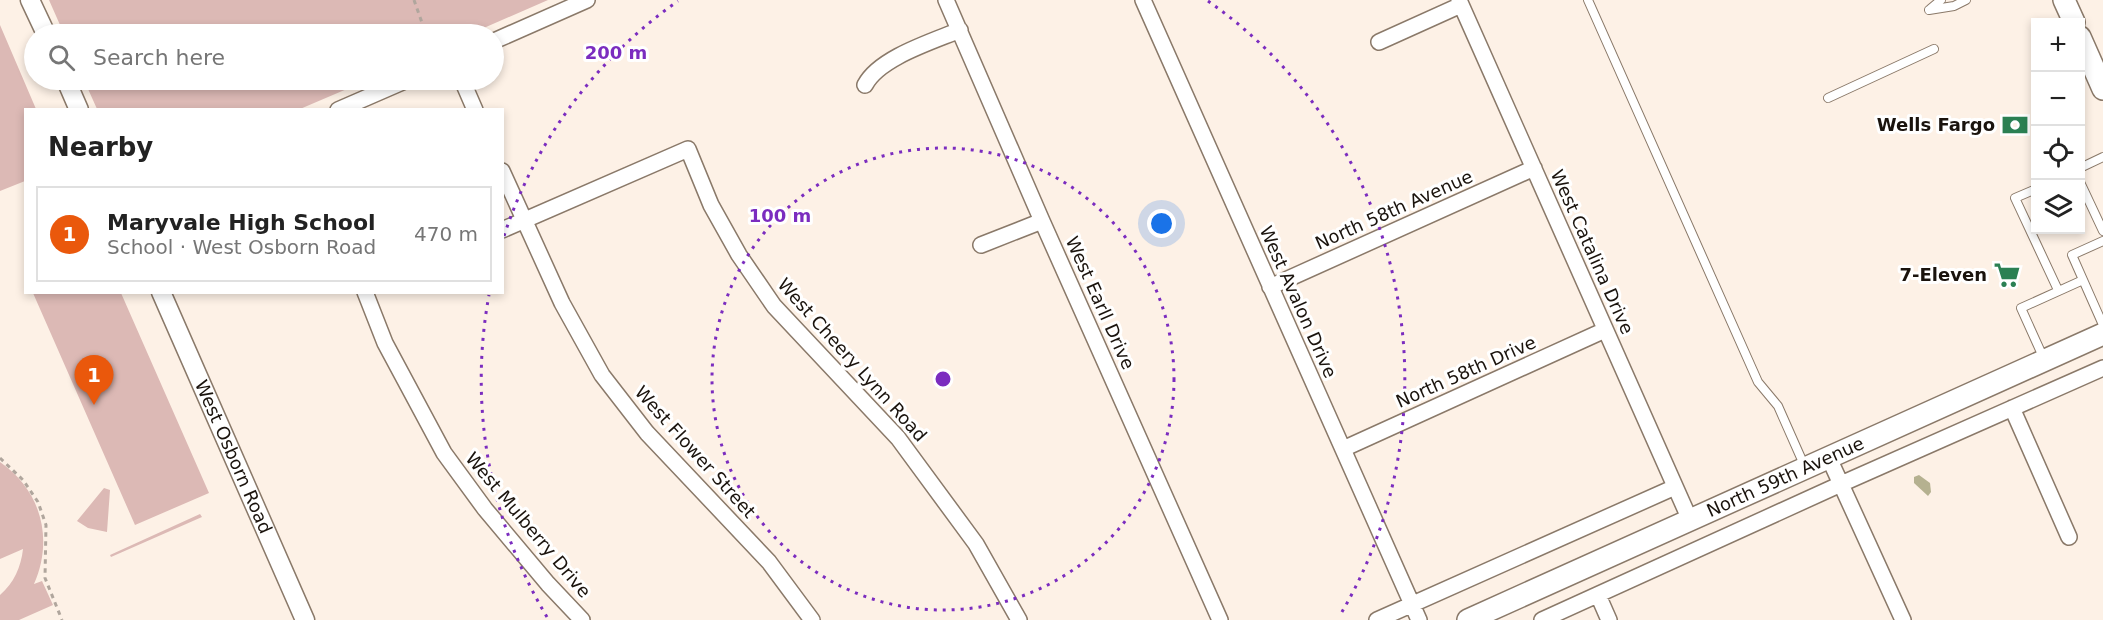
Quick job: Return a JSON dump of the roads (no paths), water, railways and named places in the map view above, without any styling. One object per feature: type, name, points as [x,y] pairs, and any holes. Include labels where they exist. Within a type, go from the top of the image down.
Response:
[{"type":"main road","points":[[2085,48],[2103,89]]},
{"type":"main road","name":"North 59th Avenue","points":[[1468,620],[2103,334]]},
{"type":"street","points":[[30,0],[41,24]]},
{"type":"street","points":[[504,37],[587,0]]},
{"type":"street","name":"West Earll Drive","points":[[946,0],[1220,620]]},
{"type":"street","name":"West Avalon Drive","points":[[1143,0],[1419,620]]},
{"type":"street","points":[[1379,42],[1460,3]]},
{"type":"street","name":"West Catalina Drive","points":[[1460,3],[1690,520]]},
{"type":"street","points":[[865,85],[870,75],[886,62],[960,30]]},
{"type":"street","points":[[70,90],[78,108]]},
{"type":"street","points":[[343,108],[384,90]]},
{"type":"street","points":[[466,90],[474,108]]},
{"type":"street","name":"West Cheery Lynn Road","points":[[524,220],[688,149],[711,205],[739,255],[774,306],[898,438],[976,544],[1019,620]]},
{"type":"street","name":"North 58th Avenue","points":[[1270,287],[1534,168]]},
{"type":"street","name":"West Flower Street","points":[[504,175],[562,303],[602,375],[647,433],[769,562],[812,620]]},
{"type":"street","points":[[504,229],[524,220]]},
{"type":"street","points":[[981,246],[1042,221]]},
{"type":"street","name":"West Osborn Road","points":[[162,294],[305,620]]},
{"type":"street","name":"West Mulberry Drive","points":[[366,294],[384,343],[444,453],[485,509],[548,584],[582,620]]},
{"type":"street","name":"North 58th Drive","points":[[1343,449],[1605,330]]},
{"type":"street","name":"North 59th Avenue","points":[[1542,620],[1840,484],[2103,368]]},
{"type":"street","points":[[2013,408],[2069,537]]},
{"type":"street","points":[[1829,458],[1903,620]]},
{"type":"street","points":[[1377,620],[1675,487]]},
{"type":"street","points":[[1598,595],[1609,620]]},
{"type":"lane","points":[[1588,0],[1758,382],[1778,406],[1805,469]]},
{"type":"lane","points":[[1941,0],[1929,10],[1954,6],[1966,0]]},
{"type":"lane","points":[[1828,98],[1934,49]]},
{"type":"lane","points":[[2085,166],[2103,157]]},
{"type":"lane","points":[[2031,191],[2015,198],[2031,232]]},
{"type":"lane","points":[[2085,193],[2103,231]]},
{"type":"lane","points":[[2032,234],[2058,290]]},
{"type":"lane","points":[[2103,241],[2072,255],[2103,325]]},
{"type":"lane","points":[[2044,361],[2021,308],[2083,280]]},
{"type":"place","name":"Wells Fargo","points":[[2015,125]]},
{"type":"place","name":"7-Eleven","points":[[2007,275]]},
{"type":"place","name":"Maryvale High School","points":[[94,405]]}]
